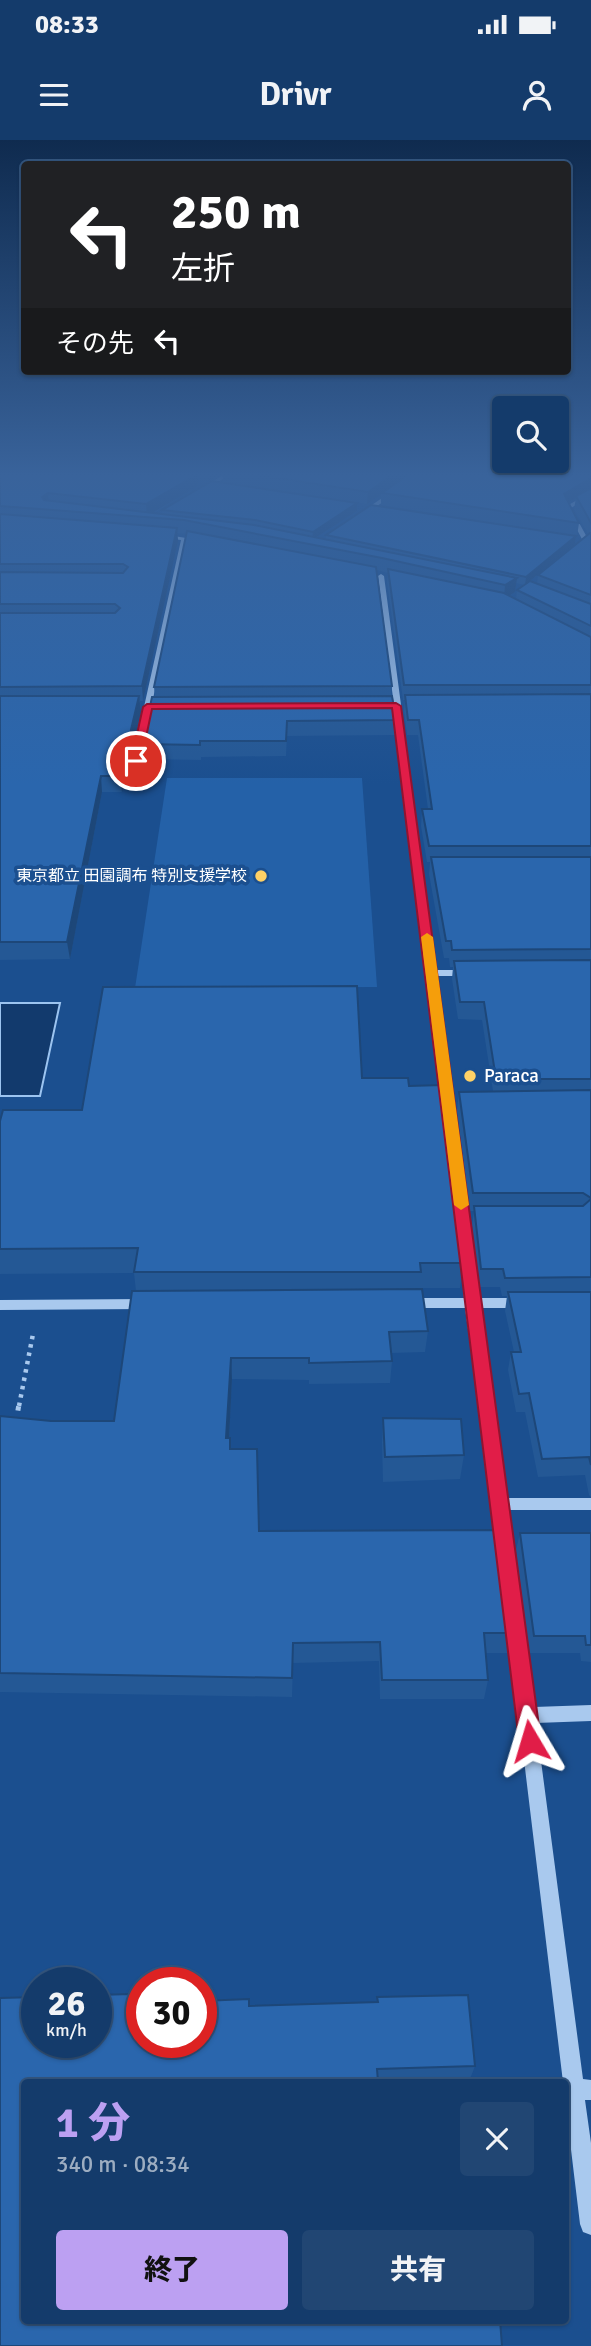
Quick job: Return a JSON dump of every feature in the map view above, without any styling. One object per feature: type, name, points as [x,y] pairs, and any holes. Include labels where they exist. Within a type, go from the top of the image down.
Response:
[{"type":"street","points":[[136,761],[175,578]]},
{"type":"street","points":[[381,578],[449,1103],[470,1218],[471,1303],[500,1504],[526,1715],[582,2090],[591,2224]]},
{"type":"street","points":[[389,578],[394,579]]},
{"type":"street","points":[[383,706],[410,706]]},
{"type":"street","points":[[134,707],[160,707]]},
{"type":"street","points":[[418,868],[431,868]]},
{"type":"street","points":[[432,973],[485,973]]},
{"type":"street","points":[[449,1103],[462,1103]]},
{"type":"street","points":[[401,1303],[538,1303]]},
{"type":"street","points":[[0,1305],[164,1304]]},
{"type":"street","points":[[500,1504],[591,1504]]},
{"type":"street","points":[[526,1715],[591,1713]]},
{"type":"path","points":[[14,1434],[39,1305]]},
{"type":"shaded area","points":[[167,778],[362,778],[377,987],[135,988]]},
{"type":"shaded area","points":[[0,1003],[60,1003],[40,1096],[0,1096]]},
{"type":"building","points":[[0,578],[166,578],[142,686],[0,687],[0,613],[115,613],[120,608],[115,604],[0,604]]},
{"type":"building","points":[[177,578],[377,578],[392,686],[154,687]]},
{"type":"building","points":[[389,578],[431,578],[504,593],[591,637],[591,685],[404,685]]},
{"type":"building","points":[[473,578],[517,578],[505,585]]},
{"type":"building","points":[[546,578],[591,578],[591,595]]},
{"type":"building","points":[[530,581],[591,604],[591,626],[517,590]]},
{"type":"building","points":[[591,694],[591,846],[429,846],[422,809],[432,809],[419,720],[408,720],[405,695]]},
{"type":"building","points":[[0,696],[139,696],[120,776],[101,776],[67,942],[0,942]]},
{"type":"building","points":[[392,696],[396,720],[287,721],[286,741],[200,741],[200,745],[142,744],[152,697]]},
{"type":"building","points":[[431,857],[591,857],[591,949],[452,950],[451,941],[446,941]]},
{"type":"building","points":[[591,960],[591,1079],[496,1079],[484,1002],[460,1002],[454,961]]},
{"type":"building","points":[[357,986],[362,1078],[408,1078],[409,1086],[443,1085],[464,1263],[420,1263],[421,1272],[134,1272],[138,1248],[0,1249],[0,1121],[3,1110],[82,1110],[103,987]]},
{"type":"building","points":[[591,1090],[591,1198],[583,1193],[473,1193],[459,1092]]},
{"type":"building","points":[[591,1199],[591,1277],[505,1278],[503,1269],[481,1269],[474,1206],[583,1206]]},
{"type":"building","points":[[422,1289],[428,1331],[389,1332],[392,1361],[309,1363],[309,1358],[231,1358],[226,1438],[230,1438],[230,1449],[257,1449],[259,1531],[500,1530],[513,1633],[484,1633],[488,1680],[382,1680],[380,1642],[293,1643],[292,1678],[0,1673],[0,1416],[51,1421],[114,1421],[132,1291]]},
{"type":"building","points":[[508,1292],[591,1292],[591,1465],[589,1457],[542,1459],[529,1393],[519,1394],[511,1352],[521,1352]]},
{"type":"building","points":[[383,1418],[461,1419],[464,1455],[385,1457]]},
{"type":"building","points":[[520,1533],[591,1533],[591,1645],[586,1645],[585,1636],[534,1636]]},
{"type":"building","points":[[126,1994],[126,2058],[217,2058],[217,2000],[249,1999],[249,2006],[378,2002],[377,1997],[468,1995],[475,2066],[377,2069],[378,2079],[21,2079],[21,2324],[500,2324],[502,2346],[0,2346],[0,1998],[21,1997],[21,2058],[112,2058],[112,1995]]},
{"type":"slow traffic","points":[[427,937],[461,1205]]},
{"type":"place","name":"東京都立 田園調布 特別支援学校","points":[[261,876]]},
{"type":"place","name":"Paraca","points":[[470,1076]]},
{"type":"route","points":[[136,761],[147,707],[396,706],[463,1218],[471,1303],[530,1741]]}]
